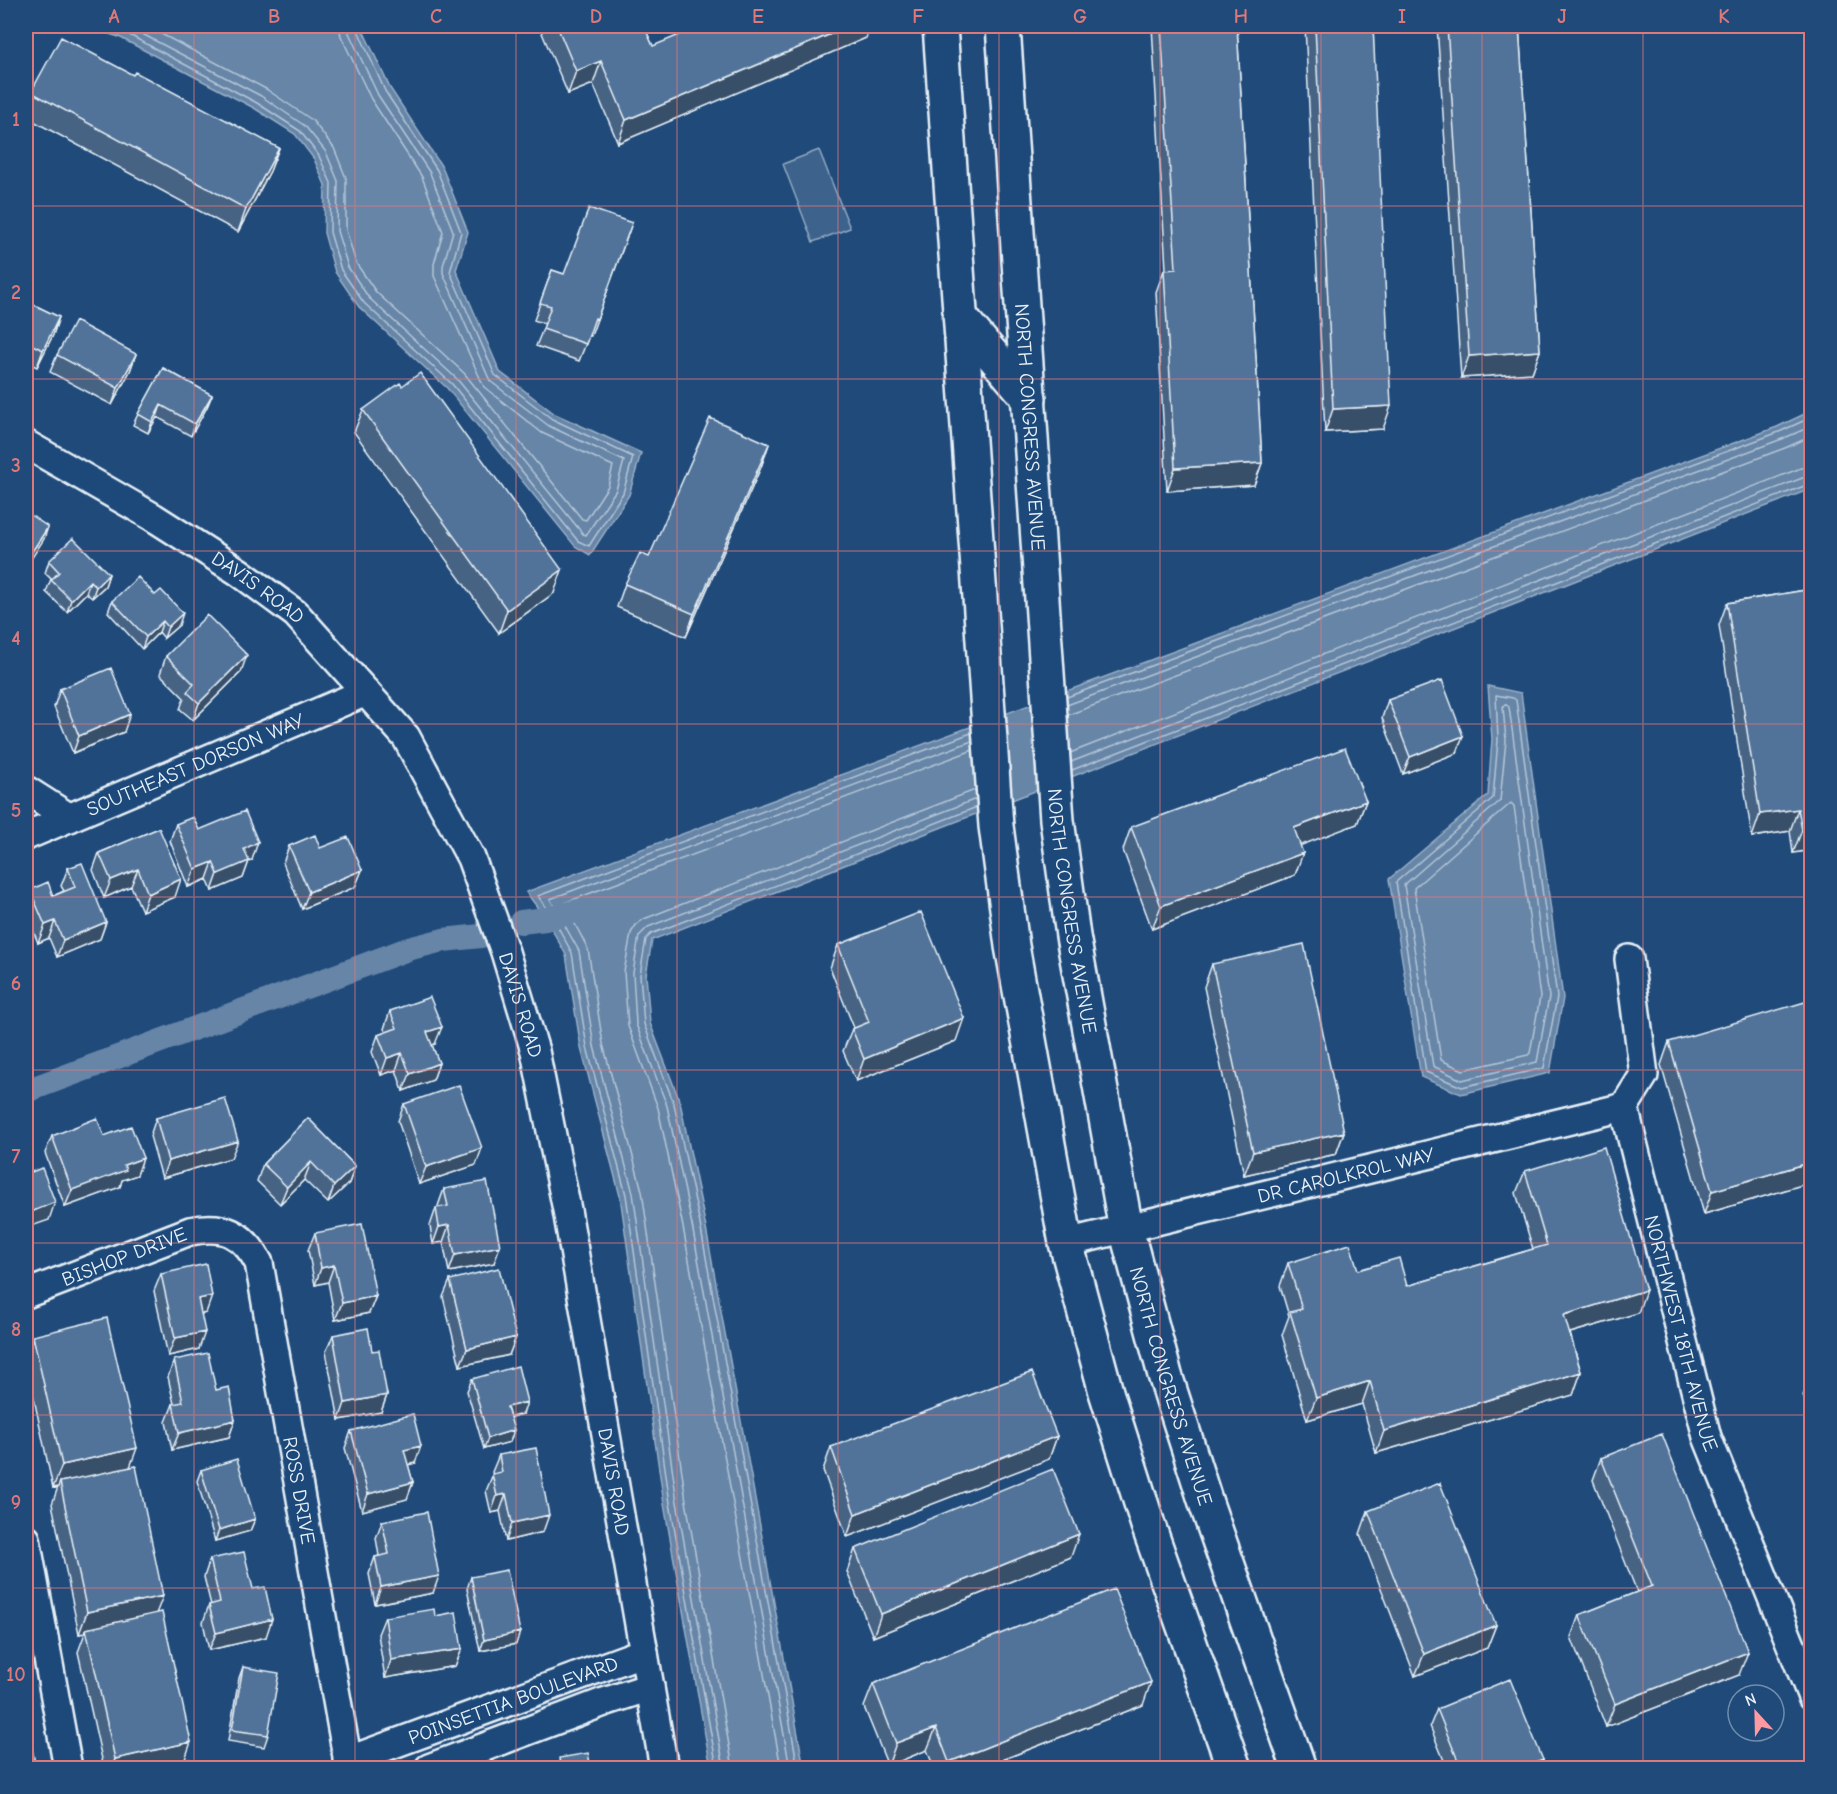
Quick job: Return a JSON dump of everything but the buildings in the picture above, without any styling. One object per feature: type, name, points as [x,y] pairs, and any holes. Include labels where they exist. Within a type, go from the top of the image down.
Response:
[{"type":"main road","points":[[940,26],[996,826],[1012,946],[1066,1243],[1106,1392],[1145,1514],[1234,1768]]},
{"type":"main road","name":"NORTH CONGRESS AVENUE","points":[[1003,26],[1057,820],[1073,936],[1126,1229],[1165,1375],[1206,1506],[1299,1768]]},
{"type":"main road","points":[[961,318],[1029,398]]},
{"type":"street","name":"DAVIS ROAD","points":[[26,444],[153,517],[239,572],[296,614],[406,737],[471,858],[505,952],[535,1051],[567,1210],[664,1768]]},
{"type":"street","name":"SOUTHEAST DORSON WAY","points":[[26,836],[366,692]]},
{"type":"street","points":[[26,790],[70,818]]},
{"type":"street","points":[[1624,1107],[1644,1075],[1629,959]]},
{"type":"street","name":"DR CAROLKROL WAY","points":[[1066,1243],[1624,1107]]},
{"type":"street","name":"NORTHWEST 18TH AVENUE","points":[[1624,1107],[1707,1437],[1812,1697]]},
{"type":"street","name":"BISHOP DRIVE","points":[[26,1294],[190,1231],[207,1227],[224,1229]]},
{"type":"street","name":"ROSS DRIVE","points":[[224,1229],[239,1236],[251,1248],[260,1263],[348,1765]]},
{"type":"street","points":[[26,1539],[68,1768]]},
{"type":"street","name":"POINSETTIA BOULEVARD","points":[[348,1765],[644,1652]]},
{"type":"street","name":"POINSETTIA BOULEVARD","points":[[429,1768],[650,1687]]},
{"type":"shaded area","points":[[819,150],[850,228],[813,242],[783,164]]},
{"type":"water","points":[[84,26],[361,26],[390,88],[442,167],[468,232],[456,270],[500,372],[555,414],[641,453],[629,495],[590,555],[575,546],[447,388],[359,307],[335,272],[324,233],[325,185],[314,159],[295,134],[254,108],[119,37]]},
{"type":"water","points":[[1811,411],[1811,489],[652,940],[646,975],[650,1023],[680,1102],[705,1223],[804,1768],[711,1768],[664,1504],[620,1196],[581,1048],[566,955],[546,919],[526,892],[1777,427]]},
{"type":"water","points":[[1488,686],[1521,693],[1563,998],[1550,1073],[1461,1094],[1421,1077],[1389,879],[1488,795],[1492,739]]},
{"type":"waterway","points":[[521,922],[546,919],[577,911]]},
{"type":"waterway","points":[[26,1091],[408,949],[443,940],[481,936]]}]
